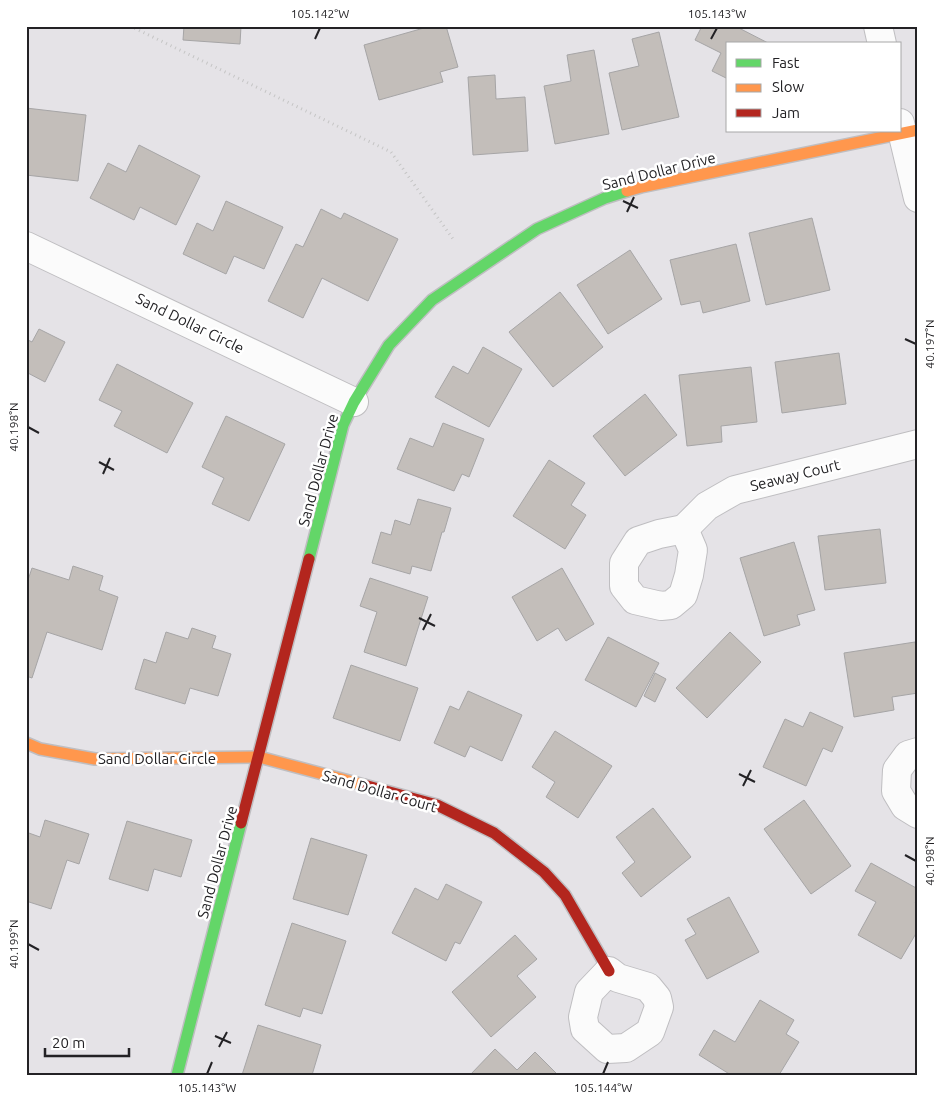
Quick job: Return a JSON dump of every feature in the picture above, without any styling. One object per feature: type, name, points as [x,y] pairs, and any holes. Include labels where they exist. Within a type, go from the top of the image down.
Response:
[{"type":"street","points":[[878,26],[882,42]]},
{"type":"street","points":[[907,129],[918,198]]},
{"type":"street","name":"Sand Dollar Drive","points":[[177,1075],[344,425],[354,402],[389,345],[432,300],[537,229],[605,198],[641,187],[893,132]]},
{"type":"street","name":"Sand Dollar Circle","points":[[26,246],[354,402]]},
{"type":"street","name":"Seaway Court","points":[[684,529],[707,506],[735,490],[918,444]]},
{"type":"street","name":"Sand Dollar Circle","points":[[26,743],[40,749],[95,759],[259,758]]},
{"type":"street","points":[[918,752],[908,755],[897,770],[896,791],[905,806],[918,814]]},
{"type":"street","name":"Sand Dollar Court","points":[[259,758],[437,805],[494,833],[544,872],[565,895],[609,971]]},
{"type":"path","points":[[130,26],[391,152],[453,238]]},
{"type":"building","points":[[184,26],[241,26],[240,44],[183,40]]},
{"type":"building","points":[[431,26],[446,26],[458,67],[440,72],[443,82],[379,100],[364,45]]},
{"type":"building","points":[[702,26],[735,26],[766,42],[726,42],[726,78],[712,71],[721,53],[695,40]]},
{"type":"building","points":[[659,32],[679,117],[622,130],[609,73],[639,66],[632,39]]},
{"type":"building","points":[[594,50],[609,134],[555,144],[544,86],[571,81],[567,55]]},
{"type":"building","points":[[495,75],[496,99],[525,97],[528,151],[473,155],[468,77]]},
{"type":"building","points":[[26,108],[86,115],[78,181],[26,175]]},
{"type":"building","points":[[139,145],[200,176],[176,225],[140,207],[134,220],[90,198],[108,163],[126,172]]},
{"type":"building","points":[[226,201],[283,227],[264,269],[234,256],[226,274],[183,254],[197,223],[213,231]]},
{"type":"building","points":[[321,209],[341,219],[344,213],[398,239],[368,301],[322,278],[303,318],[268,301],[296,244],[303,247]]},
{"type":"building","points":[[812,218],[830,290],[766,305],[749,233]]},
{"type":"building","points":[[736,244],[750,301],[703,313],[700,301],[681,305],[670,260]]},
{"type":"building","points":[[630,250],[662,299],[608,334],[577,285]]},
{"type":"building","points":[[560,292],[603,347],[553,387],[509,332]]},
{"type":"building","points":[[39,329],[65,342],[45,382],[26,372],[26,339],[32,342]]},
{"type":"building","points":[[483,347],[522,369],[489,427],[435,397],[453,366],[468,374]]},
{"type":"building","points":[[839,353],[846,404],[782,413],[775,362]]},
{"type":"building","points":[[117,364],[193,403],[167,453],[114,426],[122,411],[99,400]]},
{"type":"building","points":[[751,367],[757,422],[721,426],[722,442],[687,446],[679,375]]},
{"type":"building","points":[[645,394],[677,435],[625,476],[593,436]]},
{"type":"building","points":[[226,416],[285,444],[249,521],[212,504],[224,478],[202,467]]},
{"type":"building","points":[[443,423],[484,439],[469,477],[462,474],[454,491],[397,469],[410,438],[433,447]]},
{"type":"building","points":[[549,460],[585,483],[571,505],[586,515],[565,549],[513,516]]},
{"type":"building","points":[[418,499],[451,508],[431,571],[412,566],[410,574],[372,563],[381,532],[391,535],[395,520],[410,525]]},
{"type":"building","points":[[880,529],[886,583],[825,590],[818,536]]},
{"type":"building","points":[[794,542],[815,610],[797,615],[800,625],[764,636],[740,558]]},
{"type":"building","points":[[73,566],[103,576],[99,590],[118,597],[102,650],[47,632],[32,678],[26,676],[26,586],[32,568],[69,580]]},
{"type":"building","points":[[562,568],[594,624],[566,641],[558,628],[537,641],[512,597]]},
{"type":"building","points":[[370,578],[428,597],[406,666],[364,652],[377,612],[360,606]]},
{"type":"building","points":[[192,628],[216,636],[212,648],[231,654],[218,696],[190,688],[185,704],[135,689],[144,659],[156,663],[166,632],[188,639]]},
{"type":"building","points":[[730,632],[761,662],[707,718],[676,688]]},
{"type":"building","points":[[608,637],[659,663],[636,707],[585,680]]},
{"type":"building","points":[[915,642],[918,658],[918,693],[892,697],[894,710],[854,717],[844,653]]},
{"type":"building","points":[[351,665],[418,688],[400,741],[333,718]]},
{"type":"building","points":[[655,673],[666,679],[655,702],[644,696]]},
{"type":"building","points":[[468,691],[522,715],[502,761],[470,746],[465,757],[434,743],[450,706],[459,710]]},
{"type":"building","points":[[810,712],[843,727],[832,752],[823,748],[806,786],[763,767],[785,719],[803,727]]},
{"type":"building","points":[[555,731],[612,766],[578,818],[546,797],[555,782],[532,767]]},
{"type":"building","points":[[804,800],[851,866],[811,894],[764,829]]},
{"type":"building","points":[[653,808],[691,857],[641,897],[622,873],[635,862],[616,837]]},
{"type":"building","points":[[45,820],[89,834],[79,864],[67,860],[51,909],[26,901],[26,832],[40,837]]},
{"type":"building","points":[[127,821],[192,840],[181,877],[154,869],[148,891],[109,879]]},
{"type":"building","points":[[311,838],[367,855],[348,915],[293,899]]},
{"type":"building","points":[[871,863],[918,889],[918,898],[915,903],[918,905],[918,930],[901,959],[858,935],[876,902],[855,891]]},
{"type":"building","points":[[446,884],[482,902],[460,944],[455,942],[446,961],[392,933],[415,888],[438,900]]},
{"type":"building","points":[[729,897],[759,952],[707,979],[685,940],[696,934],[687,919]]},
{"type":"building","points":[[292,923],[346,941],[322,1014],[303,1008],[300,1017],[265,1005]]},
{"type":"building","points":[[515,935],[537,959],[517,976],[536,997],[491,1037],[452,992]]},
{"type":"building","points":[[760,1000],[794,1020],[786,1034],[799,1042],[779,1075],[731,1075],[699,1055],[714,1030],[735,1042]]},
{"type":"building","points":[[258,1025],[321,1045],[312,1075],[242,1075]]},
{"type":"building","points":[[495,1049],[517,1070],[535,1052],[558,1075],[470,1075]]},
{"type":"traffic: fast","points":[[309,559],[343,425],[354,402],[389,345],[432,300],[537,229],[605,198],[627,191]]},
{"type":"traffic: fast","points":[[177,1075],[241,823]]},
{"type":"traffic: slow","points":[[627,191],[918,130]]},
{"type":"traffic: slow","points":[[26,743],[40,749],[95,759],[259,757],[364,785]]},
{"type":"traffic: jam","points":[[241,823],[309,559]]},
{"type":"traffic: jam","points":[[364,785],[437,805],[494,833],[544,872],[565,895],[609,971]]}]
